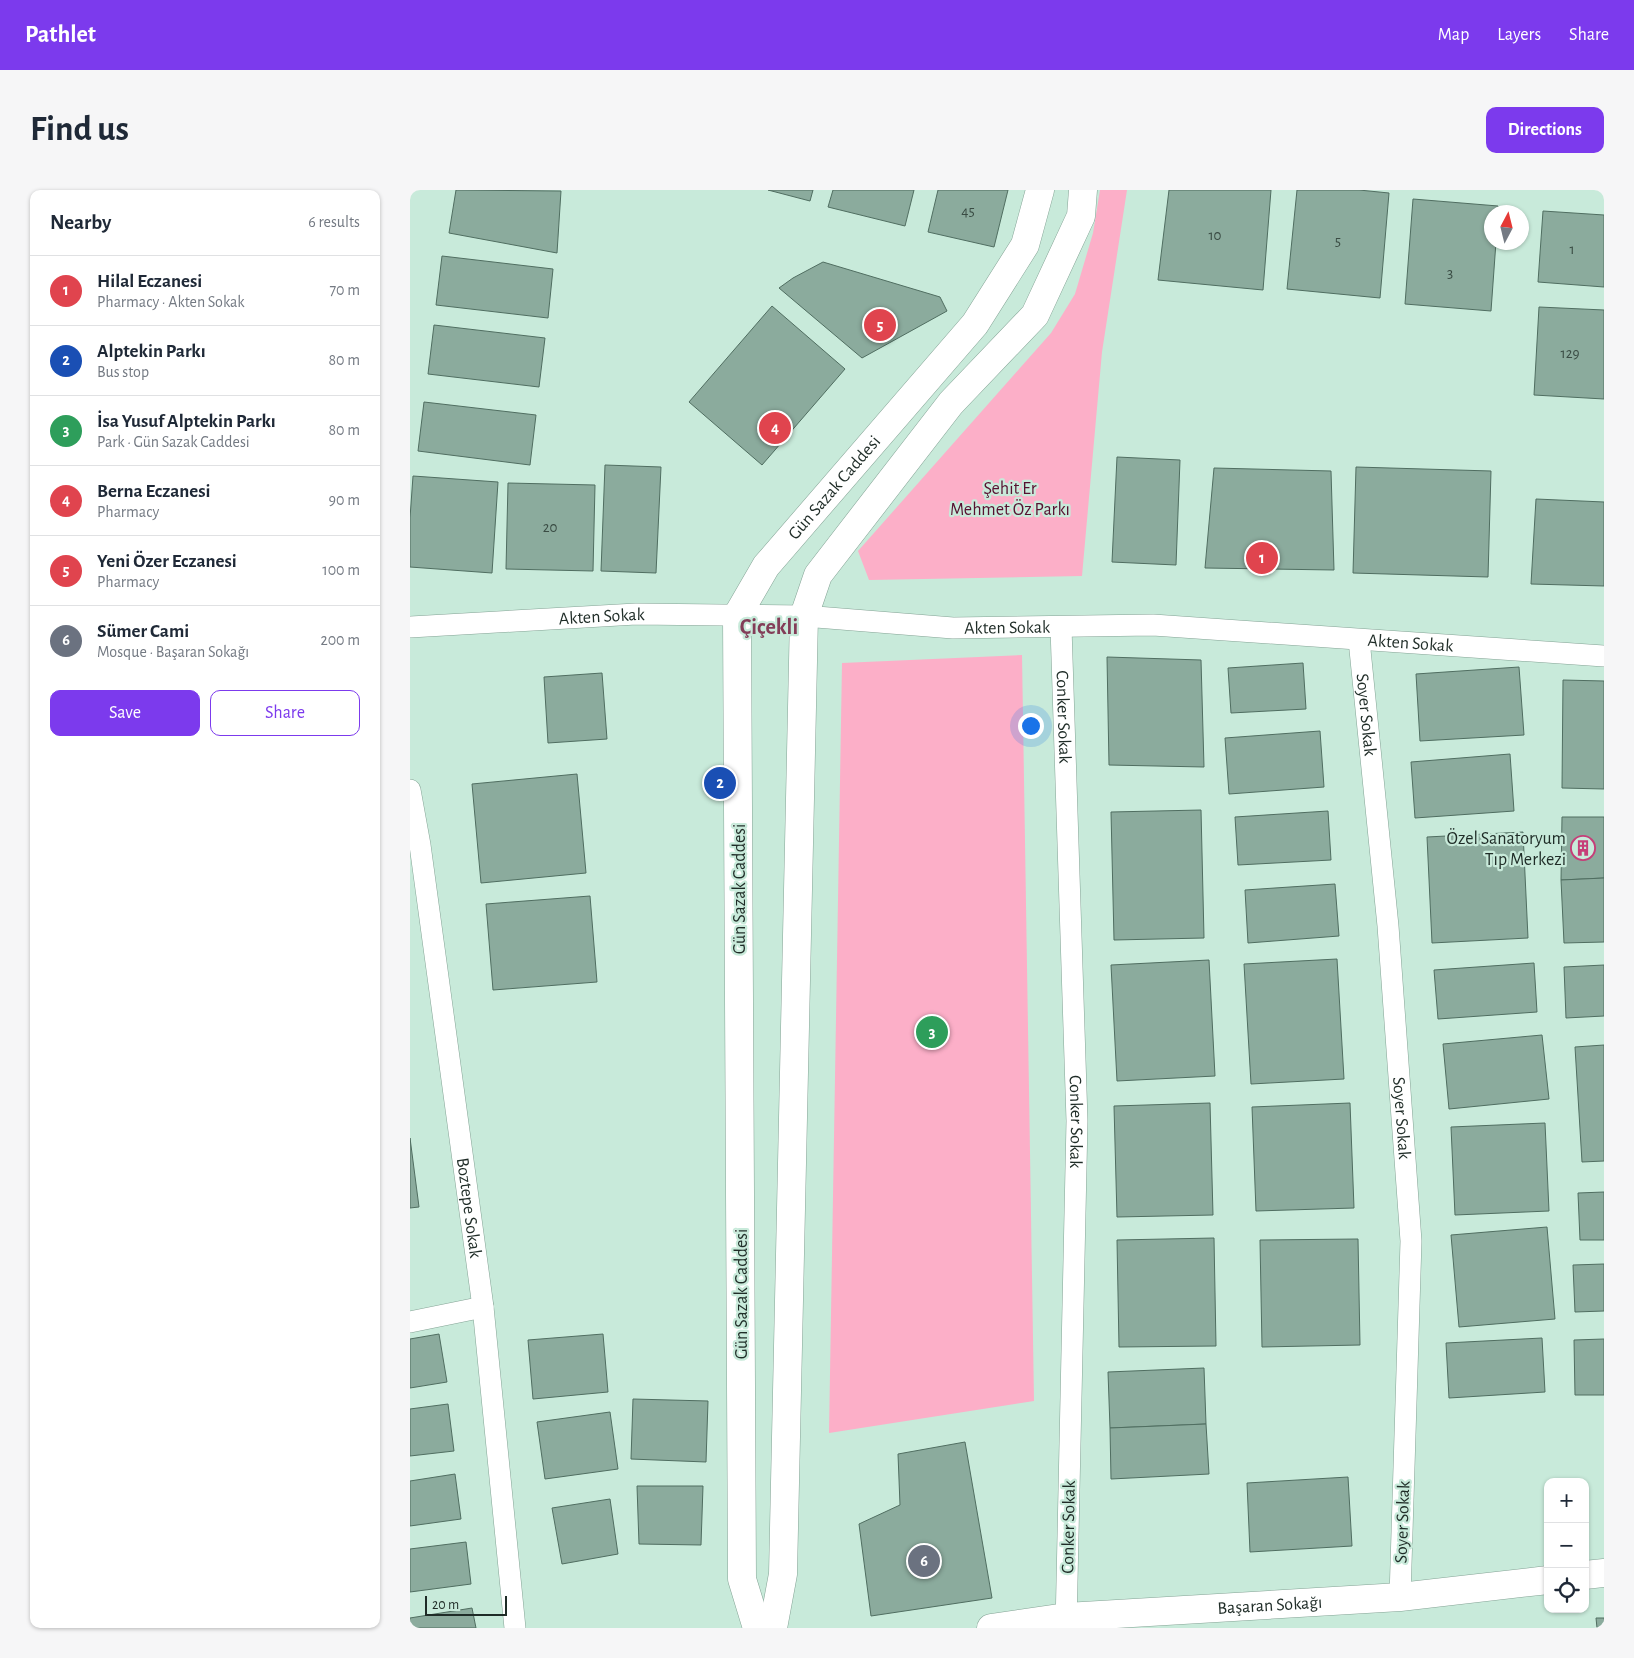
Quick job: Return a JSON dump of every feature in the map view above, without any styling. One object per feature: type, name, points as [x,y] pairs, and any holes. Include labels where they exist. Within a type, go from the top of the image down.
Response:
[{"type":"main road","name":"Gün Sazak Caddesi","points":[[757,1628],[742,1579],[737,616],[766,566],[975,324],[1025,245],[1040,190]]},
{"type":"main road","points":[[773,1628],[783,1574],[804,616],[818,575],[951,403],[1035,315],[1081,216],[1082,190]]},
{"type":"main road","points":[[1589,1575],[1604,1573]]},
{"type":"main road","name":"Başaran Sokağı","points":[[991,1628],[1400,1597],[1544,1580]]},
{"type":"street","name":"Akten Sokak","points":[[410,627],[636,614],[804,616],[953,628],[1153,625],[1604,656]]},
{"type":"street","name":"Conker Sokak","points":[[1061,627],[1077,1120],[1066,1622]]},
{"type":"street","name":"Soyer Sokak","points":[[1359,640],[1388,926],[1411,1242],[1400,1597]]},
{"type":"street","name":"Boztepe Sokak","points":[[410,790],[423,864],[483,1307],[515,1628]]},
{"type":"street","points":[[410,1322],[483,1307]]},
{"type":"green space","name":"Şehit Er Mehmet Öz Parkı","points":[[1100,190],[1127,190],[1102,352],[1082,576],[869,580],[858,551],[1051,333],[1075,294],[1093,233]]},
{"type":"green space","points":[[1022,655],[1034,1401],[829,1433],[842,663]]},
{"type":"building","points":[[456,190],[561,191],[557,253],[449,233]]},
{"type":"building","points":[[768,190],[813,190],[810,201]]},
{"type":"building","points":[[833,190],[914,190],[905,226],[828,207]]},
{"type":"building","points":[[938,190],[1008,190],[994,247],[928,232]]},
{"type":"building","points":[[1169,190],[1271,190],[1263,290],[1158,280]]},
{"type":"building","points":[[1297,190],[1359,190],[1389,193],[1380,298],[1287,289]]},
{"type":"building","points":[[1413,199],[1486,205],[1484,205],[1484,250],[1495,250],[1491,311],[1405,304]]},
{"type":"building","points":[[1543,211],[1604,215],[1604,287],[1538,282]]},
{"type":"building","points":[[442,256],[553,269],[548,318],[436,305]]},
{"type":"building","points":[[823,262],[940,297],[947,311],[862,358],[779,288]]},
{"type":"building","points":[[772,306],[845,369],[762,465],[689,402]]},
{"type":"building","points":[[1539,307],[1604,310],[1604,399],[1534,395]]},
{"type":"building","points":[[434,325],[545,338],[539,387],[428,374]]},
{"type":"building","points":[[424,402],[536,415],[530,465],[418,451]]},
{"type":"building","points":[[1117,457],[1180,460],[1176,565],[1112,562]]},
{"type":"building","points":[[605,465],[661,467],[656,573],[601,571]]},
{"type":"building","points":[[1356,467],[1491,471],[1488,577],[1353,573]]},
{"type":"building","points":[[1214,468],[1331,471],[1334,570],[1205,568]]},
{"type":"building","points":[[413,476],[498,482],[492,573],[410,567],[410,518]]},
{"type":"building","points":[[508,483],[595,485],[593,571],[506,569]]},
{"type":"building","points":[[1536,499],[1604,502],[1604,586],[1531,584]]},
{"type":"building","points":[[1107,657],[1201,660],[1204,767],[1109,765]]},
{"type":"building","points":[[1303,663],[1306,709],[1231,713],[1228,668]]},
{"type":"building","points":[[1519,667],[1524,735],[1420,741],[1416,674]]},
{"type":"building","points":[[602,673],[607,739],[548,743],[544,677]]},
{"type":"building","points":[[1563,680],[1604,681],[1604,789],[1562,788]]},
{"type":"building","points":[[1320,731],[1324,787],[1229,794],[1225,738]]},
{"type":"building","points":[[1510,754],[1514,811],[1415,818],[1411,762]]},
{"type":"building","points":[[577,774],[586,873],[481,883],[472,784]]},
{"type":"building","points":[[1201,810],[1204,938],[1114,940],[1111,812]]},
{"type":"building","points":[[1328,811],[1331,860],[1238,865],[1235,817]]},
{"type":"building","name":"Özel Sanatoryum Tıp Merkezi","points":[[1562,817],[1604,817],[1604,878],[1561,880]]},
{"type":"building","points":[[1523,832],[1528,938],[1432,943],[1427,837]]},
{"type":"building","points":[[1604,878],[1604,942],[1564,943],[1561,880]]},
{"type":"building","points":[[1335,884],[1339,936],[1248,943],[1245,890]]},
{"type":"building","points":[[590,896],[597,982],[493,990],[486,904]]},
{"type":"building","points":[[1337,959],[1344,1079],[1251,1084],[1244,964]]},
{"type":"building","points":[[1209,960],[1215,1076],[1117,1081],[1111,965]]},
{"type":"building","points":[[1534,963],[1537,1012],[1438,1019],[1434,970]]},
{"type":"building","points":[[1604,965],[1604,1016],[1566,1018],[1564,967]]},
{"type":"building","points":[[1542,1035],[1549,1099],[1449,1109],[1443,1044]]},
{"type":"building","points":[[1604,1045],[1604,1161],[1582,1162],[1575,1047]]},
{"type":"building","points":[[1210,1103],[1213,1215],[1117,1217],[1114,1106]]},
{"type":"building","points":[[1350,1103],[1354,1208],[1256,1211],[1252,1107]]},
{"type":"building","points":[[1545,1123],[1549,1211],[1455,1215],[1451,1127]]},
{"type":"building","points":[[410,1138],[419,1207],[410,1208]]},
{"type":"building","points":[[1604,1192],[1604,1240],[1580,1240],[1578,1193]]},
{"type":"building","points":[[1547,1227],[1555,1319],[1459,1327],[1451,1235]]},
{"type":"building","points":[[1214,1238],[1216,1346],[1119,1347],[1117,1240]]},
{"type":"building","points":[[1358,1239],[1360,1345],[1262,1347],[1260,1240]]},
{"type":"building","points":[[1604,1264],[1604,1311],[1575,1312],[1573,1265]]},
{"type":"building","points":[[439,1334],[447,1382],[410,1388],[410,1339]]},
{"type":"building","points":[[603,1334],[608,1392],[533,1399],[528,1340]]},
{"type":"building","points":[[1542,1338],[1545,1392],[1449,1398],[1446,1343]]},
{"type":"building","points":[[1604,1339],[1604,1395],[1575,1395],[1574,1340]]},
{"type":"building","points":[[1204,1368],[1206,1424],[1110,1428],[1108,1372]]},
{"type":"building","points":[[633,1399],[708,1401],[706,1462],[631,1459]]},
{"type":"building","points":[[448,1404],[454,1451],[410,1456],[410,1409]]},
{"type":"building","points":[[610,1412],[618,1469],[545,1479],[537,1422]]},
{"type":"building","points":[[1206,1424],[1209,1474],[1111,1479],[1110,1428]]},
{"type":"building","points":[[965,1442],[992,1598],[871,1616],[859,1524],[900,1505],[898,1454]]},
{"type":"building","points":[[455,1474],[461,1519],[410,1526],[410,1481]]},
{"type":"building","points":[[1348,1477],[1352,1546],[1250,1552],[1247,1483]]},
{"type":"building","points":[[637,1486],[703,1486],[701,1545],[639,1544]]},
{"type":"building","points":[[610,1499],[618,1554],[562,1564],[552,1508]]},
{"type":"building","points":[[466,1542],[471,1584],[410,1592],[410,1549]]},
{"type":"building","points":[[472,1608],[476,1628],[410,1628],[410,1618]]},
{"type":"building","points":[[1596,1618],[1604,1618],[1604,1628],[1597,1628]]},
{"type":"place","name":"Yeni Özer Eczanesi","points":[[880,325]]},
{"type":"place","name":"Berna Eczanesi","points":[[775,428]]},
{"type":"place","name":"Hilal Eczanesi","points":[[1262,558]]},
{"type":"place","name":"Alptekin Parkı","points":[[720,783]]},
{"type":"place","name":"Özel Sanatoryum Tıp Merkezi","points":[[1583,848]]},
{"type":"place","name":"İsa Yusuf Alptekin Parkı","points":[[932,1032]]},
{"type":"place","name":"Sümer Cami","points":[[924,1561]]},
{"type":"district","name":"Çiçekli","points":[[769,626]]}]
